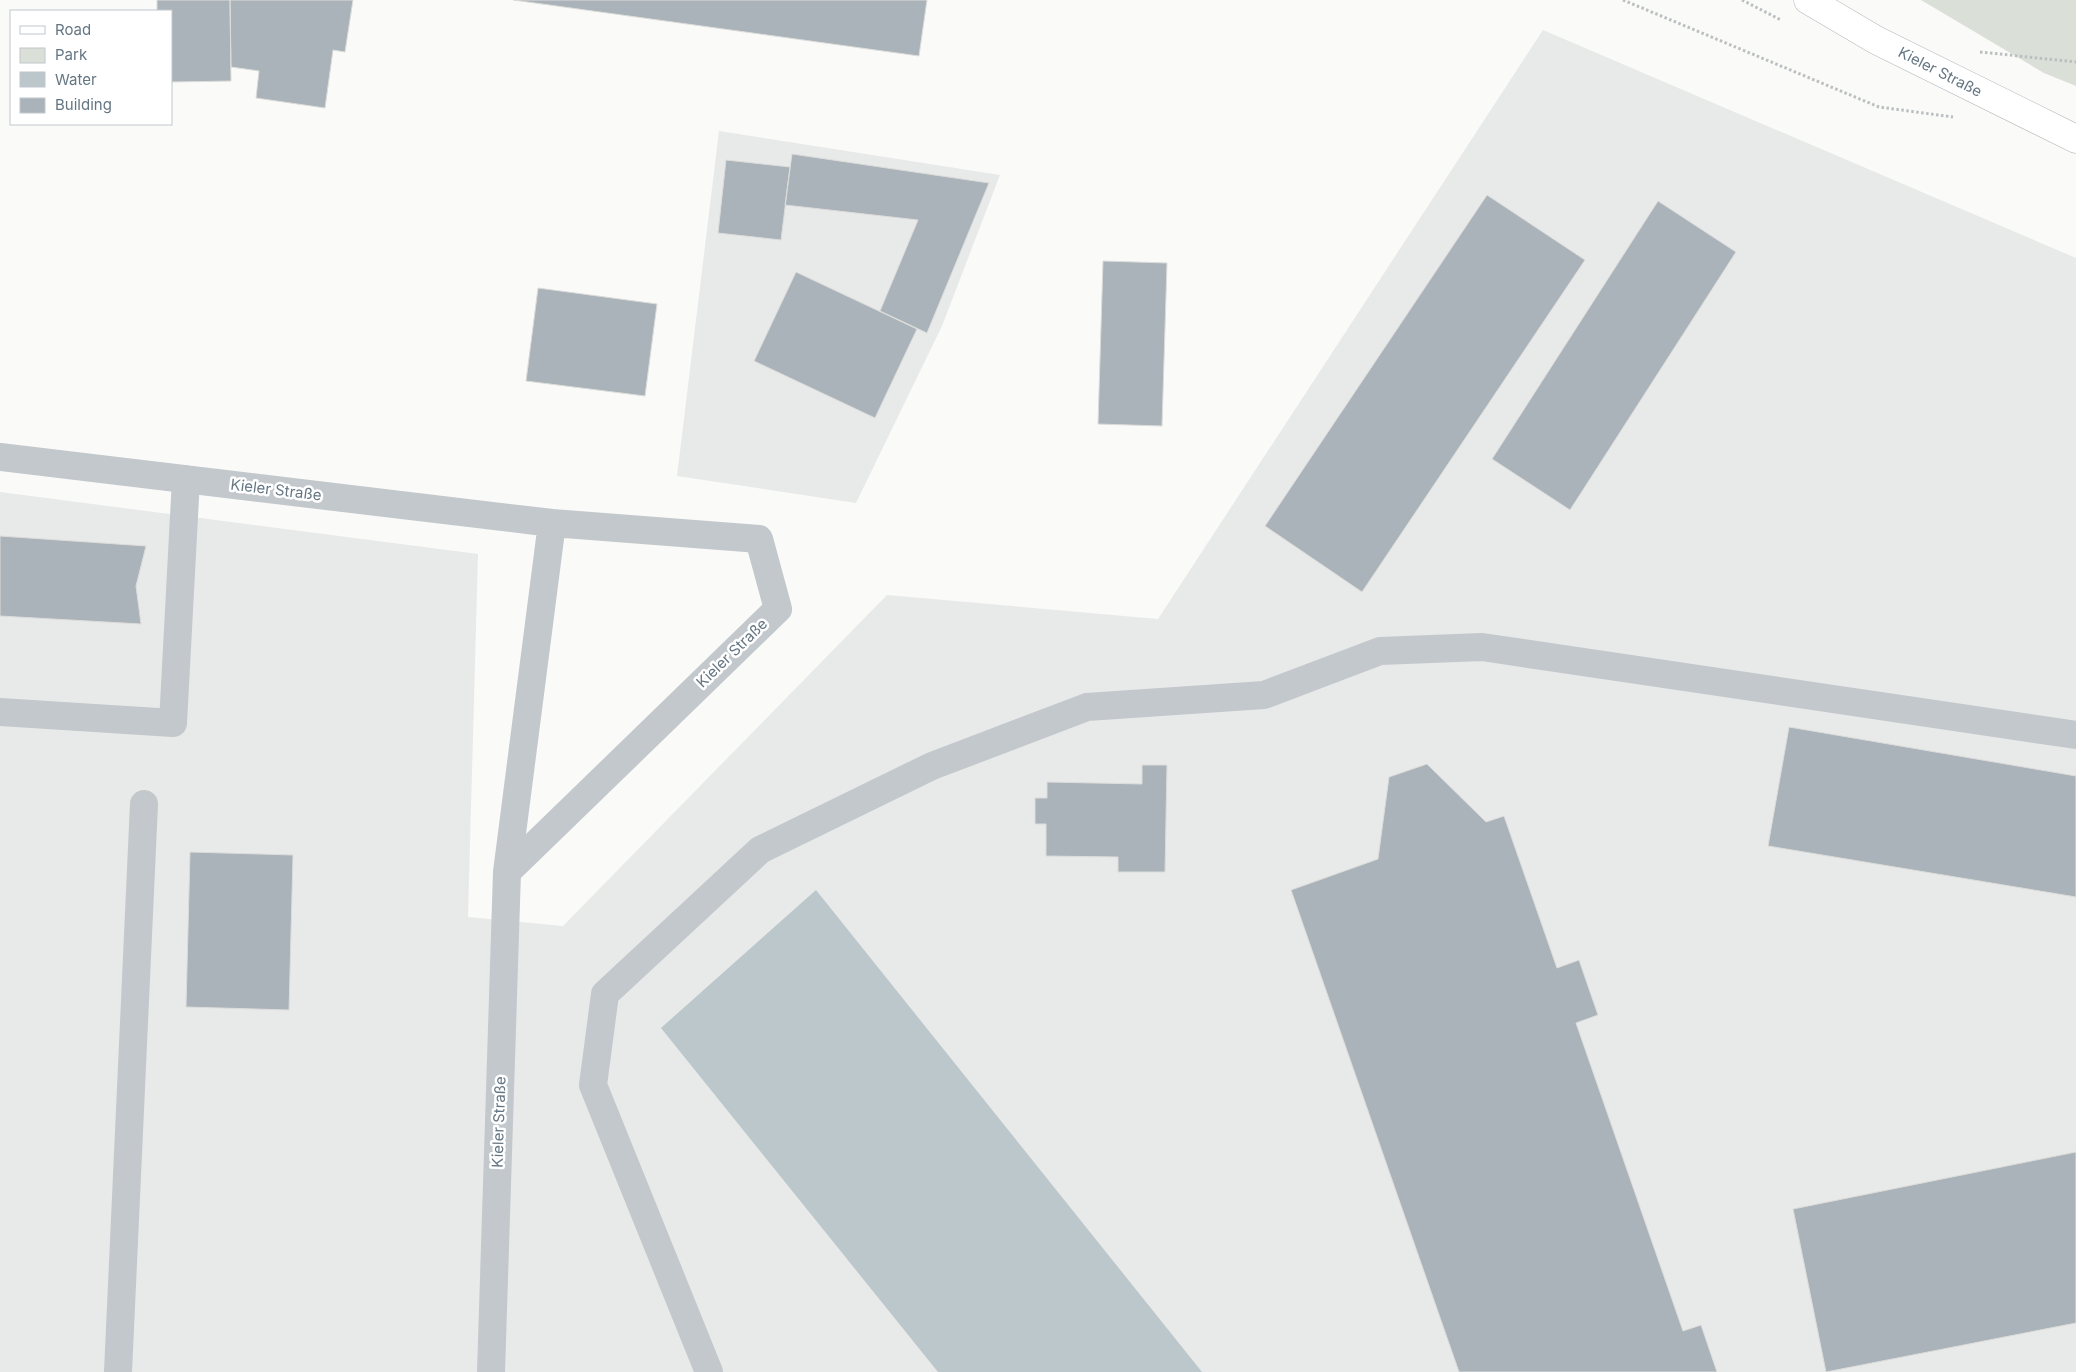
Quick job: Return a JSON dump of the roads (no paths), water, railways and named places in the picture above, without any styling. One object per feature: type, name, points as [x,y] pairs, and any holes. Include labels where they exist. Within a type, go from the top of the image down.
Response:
[{"type":"main road","name":"Kieler Straße","points":[[1808,0],[1876,40],[2076,139]]},
{"type":"street","name":"Kieler Straße","points":[[0,457],[552,522],[759,539],[778,609],[507,872]]},
{"type":"street","points":[[0,712],[174,724],[186,479]]},
{"type":"street","name":"Kieler Straße","points":[[491,1372],[507,872],[552,522]]},
{"type":"street","points":[[709,1372],[593,1086],[605,994],[760,850],[932,766],[1087,707],[1264,695],[1380,651],[1482,647],[2076,735]]},
{"type":"street","points":[[118,1372],[144,804]]},
{"type":"water","points":[[816,890],[1202,1372],[938,1372],[661,1028]]}]
